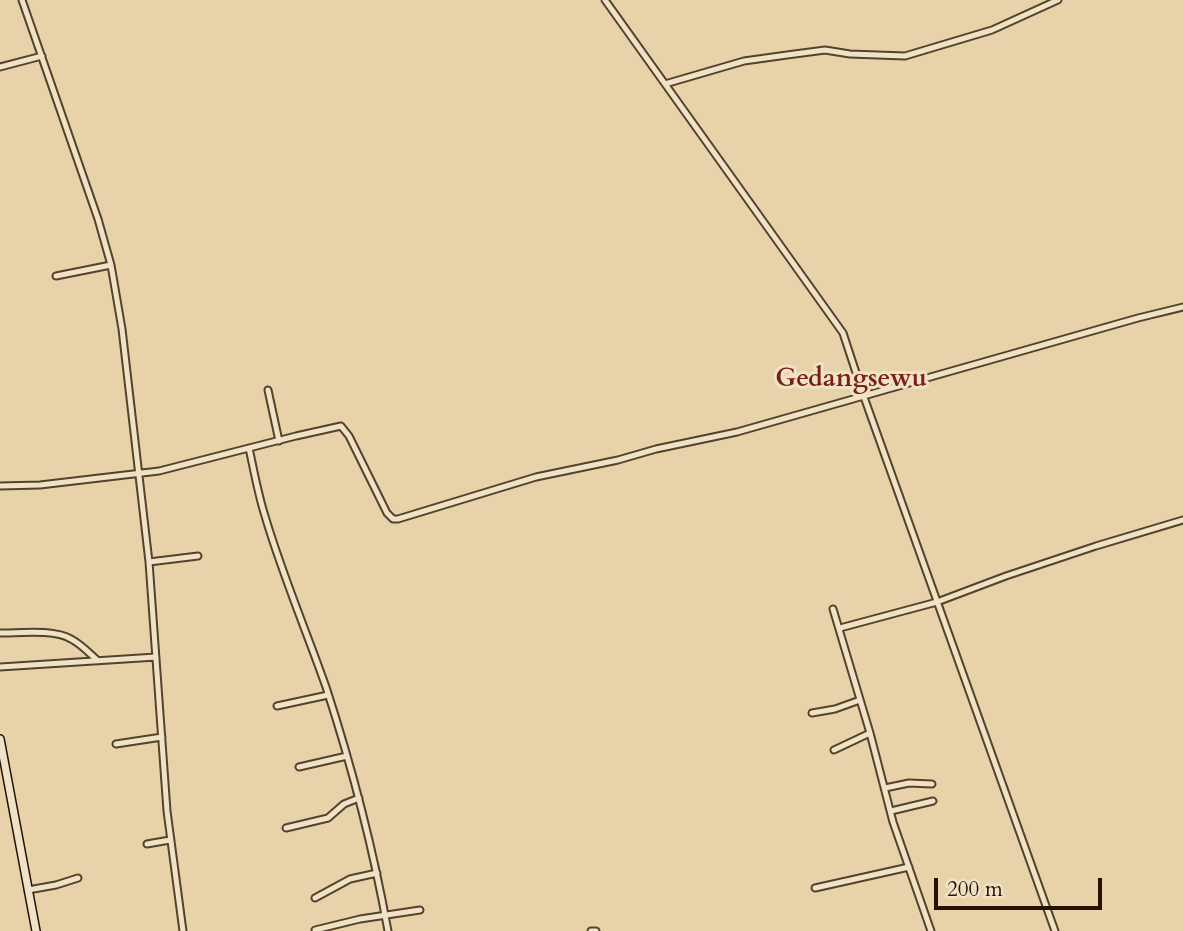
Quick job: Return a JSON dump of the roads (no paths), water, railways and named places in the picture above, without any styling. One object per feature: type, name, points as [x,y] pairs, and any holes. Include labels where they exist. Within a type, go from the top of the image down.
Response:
[{"type":"main road","points":[[0,739],[36,931]]},
{"type":"street","points":[[22,0],[98,219],[111,265],[140,474],[170,840],[183,931]]},
{"type":"street","points":[[605,0],[843,333],[1055,931]]},
{"type":"street","points":[[665,84],[744,61],[825,50],[850,54],[905,56],[992,30],[1058,0]]},
{"type":"street","points":[[0,67],[42,56]]},
{"type":"street","points":[[56,276],[111,265]]},
{"type":"street","points":[[0,486],[40,485],[159,471],[341,426],[349,436],[387,513],[391,518],[398,519],[536,477],[737,432],[1183,307]]},
{"type":"street","points":[[268,390],[279,440]]},
{"type":"street","points":[[249,448],[265,515],[347,756],[377,873],[388,931]]},
{"type":"street","points":[[840,628],[937,602],[1107,542],[1183,520]]},
{"type":"street","points":[[149,562],[198,555]]},
{"type":"street","points":[[833,609],[891,811],[931,931]]},
{"type":"street","points":[[0,633],[68,637],[97,660]]},
{"type":"street","points":[[0,667],[156,657]]},
{"type":"street","points":[[277,706],[328,695]]},
{"type":"street","points":[[812,713],[835,709],[860,700]]},
{"type":"street","points":[[834,750],[870,733]]},
{"type":"street","points":[[116,744],[162,737]]},
{"type":"street","points":[[299,767],[347,756]]},
{"type":"street","points":[[885,788],[909,783],[932,783]]},
{"type":"street","points":[[286,828],[328,818],[346,802],[359,798]]},
{"type":"street","points":[[891,811],[933,801]]},
{"type":"street","points":[[147,844],[170,840]]},
{"type":"street","points":[[815,888],[909,867]]},
{"type":"street","points":[[315,898],[350,879],[377,873]]},
{"type":"street","points":[[28,890],[78,878]]},
{"type":"street","points":[[315,930],[360,919],[421,911]]},
{"type":"district","name":"Gedangsewu","points":[[851,380]]}]
